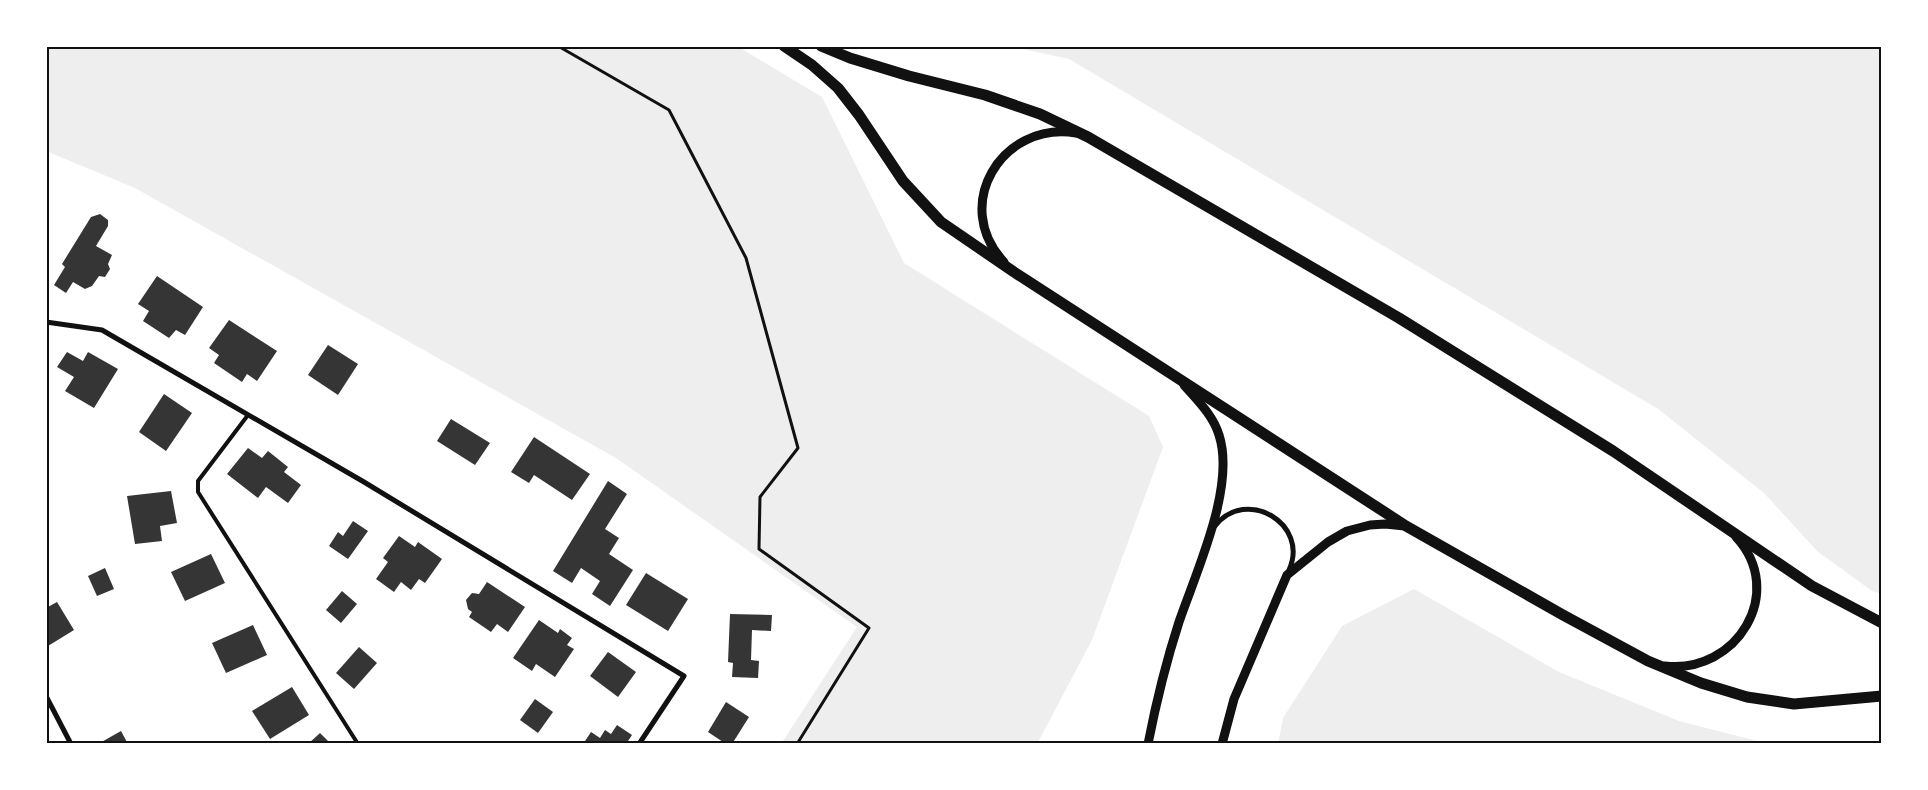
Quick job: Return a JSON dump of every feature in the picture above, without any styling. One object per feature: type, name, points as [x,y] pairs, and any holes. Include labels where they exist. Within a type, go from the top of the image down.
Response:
[{"type":"main road","points":[[784,46],[812,65],[838,88],[859,115],[903,181],[941,222],[1179,380],[1406,526],[1563,616],[1648,661],[1701,683],[1747,697],[1794,704],[1882,696]]},
{"type":"main road","points":[[821,46],[850,58],[910,76],[985,95],[1040,114],[1088,137],[1398,318],[1613,451],[1812,586],[1882,623]]},
{"type":"street","points":[[1014,272],[999,256],[992,245],[983,220],[984,193],[994,168],[1011,148],[1035,135],[1062,132],[1088,137]]},
{"type":"street","points":[[46,322],[102,330],[364,482],[684,676],[639,744]]},
{"type":"street","points":[[1148,744],[1154,710],[1179,623],[1212,530],[1222,470],[1219,434],[1210,416],[1179,380]]},
{"type":"street","points":[[1212,530],[1224,517],[1241,510],[1260,510],[1276,518],[1288,532],[1292,540],[1293,558],[1234,699],[1222,744]]},
{"type":"street","points":[[1648,661],[1662,666],[1676,667],[1702,663],[1726,650],[1744,630],[1754,605],[1755,577],[1746,552],[1730,530],[1718,522]]},
{"type":"street","points":[[1287,575],[1328,542],[1347,531],[1370,525],[1406,526]]},
{"type":"street","points":[[46,696],[71,744]]},
{"type":"lane","points":[[248,415],[198,481],[198,492],[358,744]]},
{"type":"path","points":[[558,46],[669,110],[746,258],[798,448],[760,497],[759,549],[869,628],[797,744]]},
{"type":"shaded area","points":[[46,46],[737,46],[822,97],[904,263],[1149,416],[1163,447],[1092,640],[1037,744],[781,744],[857,627],[616,458],[135,188],[46,151]]},
{"type":"shaded area","points":[[1009,46],[1882,46],[1882,594],[1872,591],[1817,551],[1764,493],[1658,409],[1069,59]]},
{"type":"shaded area","points":[[1414,589],[1559,672],[1679,721],[1769,744],[1278,744],[1283,718],[1342,626]]},
{"type":"building","points":[[100,214],[108,220],[108,226],[96,246],[112,255],[108,264],[110,269],[105,277],[99,276],[92,286],[85,289],[73,282],[66,293],[54,285],[65,267],[62,264],[91,217]]},
{"type":"building","points":[[157,276],[203,307],[185,335],[176,330],[169,338],[143,321],[149,311],[138,304]]},
{"type":"building","points":[[229,320],[277,351],[257,381],[247,374],[242,382],[214,363],[219,355],[209,348]]},
{"type":"building","points":[[328,345],[358,364],[338,395],[308,375]]},
{"type":"building","points":[[67,352],[83,361],[88,352],[118,369],[94,408],[65,391],[74,377],[57,367]]},
{"type":"building","points":[[164,394],[192,413],[166,451],[139,432]]},
{"type":"building","points":[[451,419],[490,443],[475,465],[437,441]]},
{"type":"building","points":[[534,437],[590,474],[572,500],[534,475],[529,483],[511,472]]},
{"type":"building","points":[[248,448],[262,458],[268,451],[288,467],[284,472],[301,485],[288,503],[266,487],[258,498],[227,474]]},
{"type":"building","points":[[608,481],[627,494],[605,529],[619,538],[609,554],[633,570],[610,606],[592,594],[600,581],[581,568],[572,583],[553,571]]},
{"type":"building","points":[[171,491],[177,523],[160,526],[162,541],[135,544],[127,496]]},
{"type":"building","points":[[353,521],[368,531],[348,559],[329,546],[338,532],[343,536]]},
{"type":"building","points":[[399,536],[415,547],[418,542],[442,559],[425,583],[419,579],[411,590],[401,582],[394,592],[376,579],[388,562],[383,558]]},
{"type":"building","points":[[211,554],[225,583],[185,601],[171,572]]},
{"type":"building","points":[[105,568],[114,589],[97,596],[88,576]]},
{"type":"building","points":[[646,573],[688,599],[668,631],[626,605]]},
{"type":"building","points":[[487,582],[525,607],[508,632],[497,624],[491,632],[469,617],[472,612],[468,609],[466,600],[472,593],[479,594]]},
{"type":"building","points":[[342,591],[357,604],[341,623],[326,610]]},
{"type":"building","points":[[57,602],[74,630],[48,646],[46,608]]},
{"type":"building","points":[[730,614],[772,615],[771,631],[752,630],[751,660],[759,661],[758,678],[732,677],[733,663],[728,662]]},
{"type":"building","points":[[539,620],[558,633],[560,629],[572,638],[567,645],[574,649],[555,677],[536,664],[532,671],[513,658]]},
{"type":"building","points":[[253,625],[267,655],[226,673],[212,643]]},
{"type":"building","points":[[359,647],[377,663],[354,689],[336,673]]},
{"type":"building","points":[[608,652],[636,672],[618,697],[590,676]]},
{"type":"building","points":[[292,687],[309,715],[270,739],[252,711]]},
{"type":"building","points":[[535,699],[553,712],[538,733],[520,720]]},
{"type":"building","points":[[726,702],[749,717],[732,744],[726,744],[708,732]]},
{"type":"building","points":[[617,725],[632,735],[626,744],[583,744],[591,732],[600,738],[605,730],[611,734]]},
{"type":"building","points":[[121,731],[128,744],[98,744]]},
{"type":"building","points":[[320,733],[331,744],[308,744]]}]
